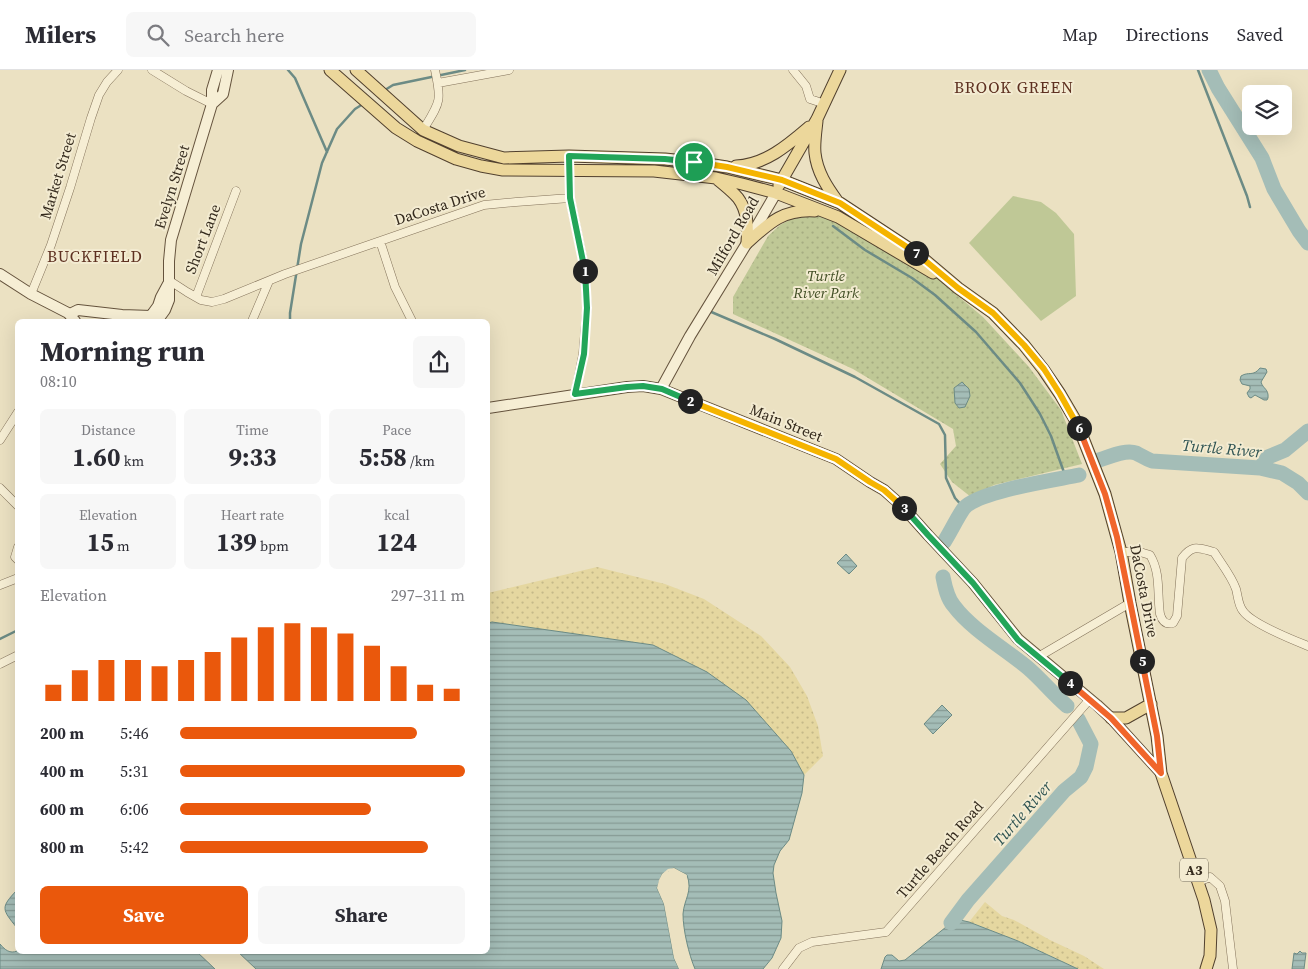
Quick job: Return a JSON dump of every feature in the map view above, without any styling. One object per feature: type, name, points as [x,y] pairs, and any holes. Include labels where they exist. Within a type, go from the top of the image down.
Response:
[{"type":"main road","name":"A3","points":[[330,70],[396,128],[456,159],[503,170],[654,171],[716,178],[776,193],[838,217],[958,288]]},
{"type":"main road","name":"A3","points":[[356,70],[423,130],[459,146],[504,158],[569,156],[665,159],[727,167],[782,180],[840,203],[919,255],[958,288]]},
{"type":"main road","name":"Milford Road","points":[[776,193],[817,120],[840,70]]},
{"type":"main road","points":[[727,167],[745,166],[775,153],[817,120]]},
{"type":"main road","points":[[817,120],[815,151],[818,169],[828,188],[840,203]]},
{"type":"main road","points":[[716,178],[738,198],[745,213],[748,226],[747,243]]},
{"type":"main road","points":[[747,243],[772,222],[786,214],[801,210],[820,212],[838,217]]},
{"type":"main road","name":"DaCosta Drive","points":[[958,288],[993,313],[1024,345],[1044,369],[1077,423],[1105,494],[1121,552],[1157,736],[1161,773]]},
{"type":"main road","points":[[1111,718],[1126,718],[1151,704]]},
{"type":"main road","name":"A3","points":[[1161,773],[1204,900],[1211,930],[1210,956],[1206,969]]},
{"type":"street","name":"Market Street","points":[[31,294],[51,244],[99,95],[118,70]]},
{"type":"street","points":[[152,70],[186,91],[212,104]]},
{"type":"street","name":"Evelyn Street","points":[[152,319],[170,281],[171,240],[212,104],[212,90],[218,70]]},
{"type":"street","name":"Evelyn Street","points":[[212,104],[222,94],[228,70]]},
{"type":"street","points":[[423,130],[437,106],[440,96],[436,77],[508,70]]},
{"type":"street","points":[[793,70],[806,86],[810,99],[825,104]]},
{"type":"street","points":[[569,156],[570,198],[585,270],[587,308],[584,354],[575,394]]},
{"type":"street","name":"Short Lane","points":[[196,297],[236,190]]},
{"type":"street","name":"Milford Road","points":[[662,389],[690,336],[776,193]]},
{"type":"street","name":"DaCosta Drive","points":[[268,281],[484,205],[570,198]]},
{"type":"street","points":[[380,241],[395,287],[411,319]]},
{"type":"street","points":[[0,274],[73,319],[78,310],[152,319]]},
{"type":"street","points":[[170,281],[196,297],[212,302],[268,281]]},
{"type":"street","points":[[253,319],[268,281]]},
{"type":"street","name":"Main Street","points":[[490,408],[575,394],[643,386],[662,389],[836,459],[884,490],[902,506],[973,583],[1018,640],[1111,718],[1161,773]]},
{"type":"street","points":[[0,440],[15,417]]},
{"type":"street","points":[[0,488],[15,503]]},
{"type":"street","points":[[1121,552],[1140,552],[1150,555],[1155,562],[1158,576],[1159,604],[1162,619],[1165,623],[1173,623],[1177,616],[1182,558],[1192,548],[1214,552],[1236,587],[1241,610],[1254,622],[1308,646]]},
{"type":"street","points":[[0,585],[15,579]]},
{"type":"street","points":[[1038,656],[1130,603]]},
{"type":"street","points":[[0,664],[15,656]]},
{"type":"street","name":"Turtle Beach Road","points":[[783,969],[799,948],[812,942],[886,932],[1090,699]]},
{"type":"street","points":[[1198,882],[1210,877],[1220,886],[1225,901],[1233,969]]},
{"type":"green space","points":[[1013,196],[1041,202],[1056,213],[1074,234],[1076,296],[1041,321],[969,243]]},
{"type":"green space","name":"Turtle River Park","points":[[819,214],[836,218],[933,275],[983,317],[1029,367],[1061,410],[1082,464],[994,485],[971,497],[952,482],[940,464],[956,446],[953,429],[853,369],[733,314],[733,297],[768,236],[780,225],[793,218]]},
{"type":"sand","points":[[597,567],[665,584],[704,599],[761,636],[790,667],[807,696],[818,726],[823,756],[804,775],[791,751],[490,622],[490,593]]},
{"type":"sand","points":[[985,902],[1002,916],[1014,920],[1084,956],[1104,969],[1078,969],[1018,941],[969,922]]},
{"type":"water","points":[[1260,368],[1266,369],[1267,372],[1261,382],[1268,393],[1267,400],[1255,395],[1251,398],[1249,397],[1247,393],[1250,386],[1242,384],[1240,380],[1241,376],[1253,373]]},
{"type":"water","points":[[962,382],[969,389],[970,396],[965,407],[959,408],[955,403],[954,388]]},
{"type":"water","points":[[846,554],[857,566],[849,574],[837,563]]},
{"type":"water","points":[[490,622],[653,645],[707,672],[746,700],[791,751],[804,775],[802,793],[789,840],[780,851],[774,865],[773,873],[782,921],[781,938],[772,958],[763,969],[695,969],[683,920],[689,891],[689,881],[687,875],[674,868],[662,874],[657,888],[664,904],[674,958],[679,969],[256,969],[240,954],[490,954]]},
{"type":"water","points":[[942,705],[952,715],[933,734],[924,724]]},
{"type":"water","points":[[15,892],[15,926],[8,917],[5,909],[8,901]]},
{"type":"water","points":[[960,920],[1018,941],[1078,969],[881,969],[887,955],[892,955],[899,961],[905,960],[951,923]]},
{"type":"water","points":[[0,944],[10,952],[15,951],[15,954],[199,954],[215,969],[0,969]]},
{"type":"water","points":[[1300,951],[1306,953],[1304,969],[1292,969],[1294,953],[1297,954]]},
{"type":"pier","points":[[674,868],[687,875],[686,878],[674,871],[669,871],[661,881],[660,888],[666,903],[677,957],[682,969],[679,969],[674,958],[664,904],[657,888],[662,874],[668,869]]},
{"type":"waterway","points":[[288,70],[295,78],[327,152]]},
{"type":"waterway","points":[[385,90],[393,85],[465,70]]},
{"type":"waterway","points":[[1198,70],[1250,207]]},
{"type":"waterway","points":[[1209,70],[1218,88],[1262,158],[1274,189],[1308,243]]},
{"type":"waterway","points":[[290,319],[301,244],[322,163],[337,129],[355,109],[363,104]]},
{"type":"waterway","points":[[833,226],[865,250],[912,278],[935,295],[976,332],[1020,383],[1040,414],[1051,436],[1066,478]]},
{"type":"waterway","points":[[709,311],[775,339],[855,377],[939,424],[945,435],[946,478],[955,498],[964,508]]},
{"type":"waterway","points":[[1260,468],[1268,457],[1285,450],[1308,431]]},
{"type":"waterway","name":"Turtle River","points":[[1099,460],[1132,452],[1152,461],[1260,468],[1282,473],[1298,483],[1308,493]]},
{"type":"waterway","name":"Turtle River","points":[[944,542],[959,515],[972,502],[1001,491],[1079,475]]},
{"type":"waterway","name":"Turtle River","points":[[943,577],[950,600],[961,614],[979,631],[1028,668],[1067,706]]},
{"type":"waterway","points":[[0,639],[15,632]]},
{"type":"waterway","name":"Turtle River","points":[[951,923],[968,900],[1064,791],[1081,777],[1086,767],[1091,744],[1078,719]]},
{"type":"district","name":"BROOK GREEN","points":[[1014,87]]},
{"type":"district","name":"BUCKFIELD","points":[[95,256]]},
{"type":"route","points":[[569,156],[665,159],[694,162],[727,167],[782,180],[840,203],[919,255],[958,288],[993,313],[1044,369],[1077,423],[1105,494],[1121,552],[1157,736],[1161,773],[1111,718],[1018,640],[973,583],[902,506],[884,490],[836,459],[662,389],[643,386],[575,394],[584,354],[587,308],[585,270],[570,198],[569,156]]}]
